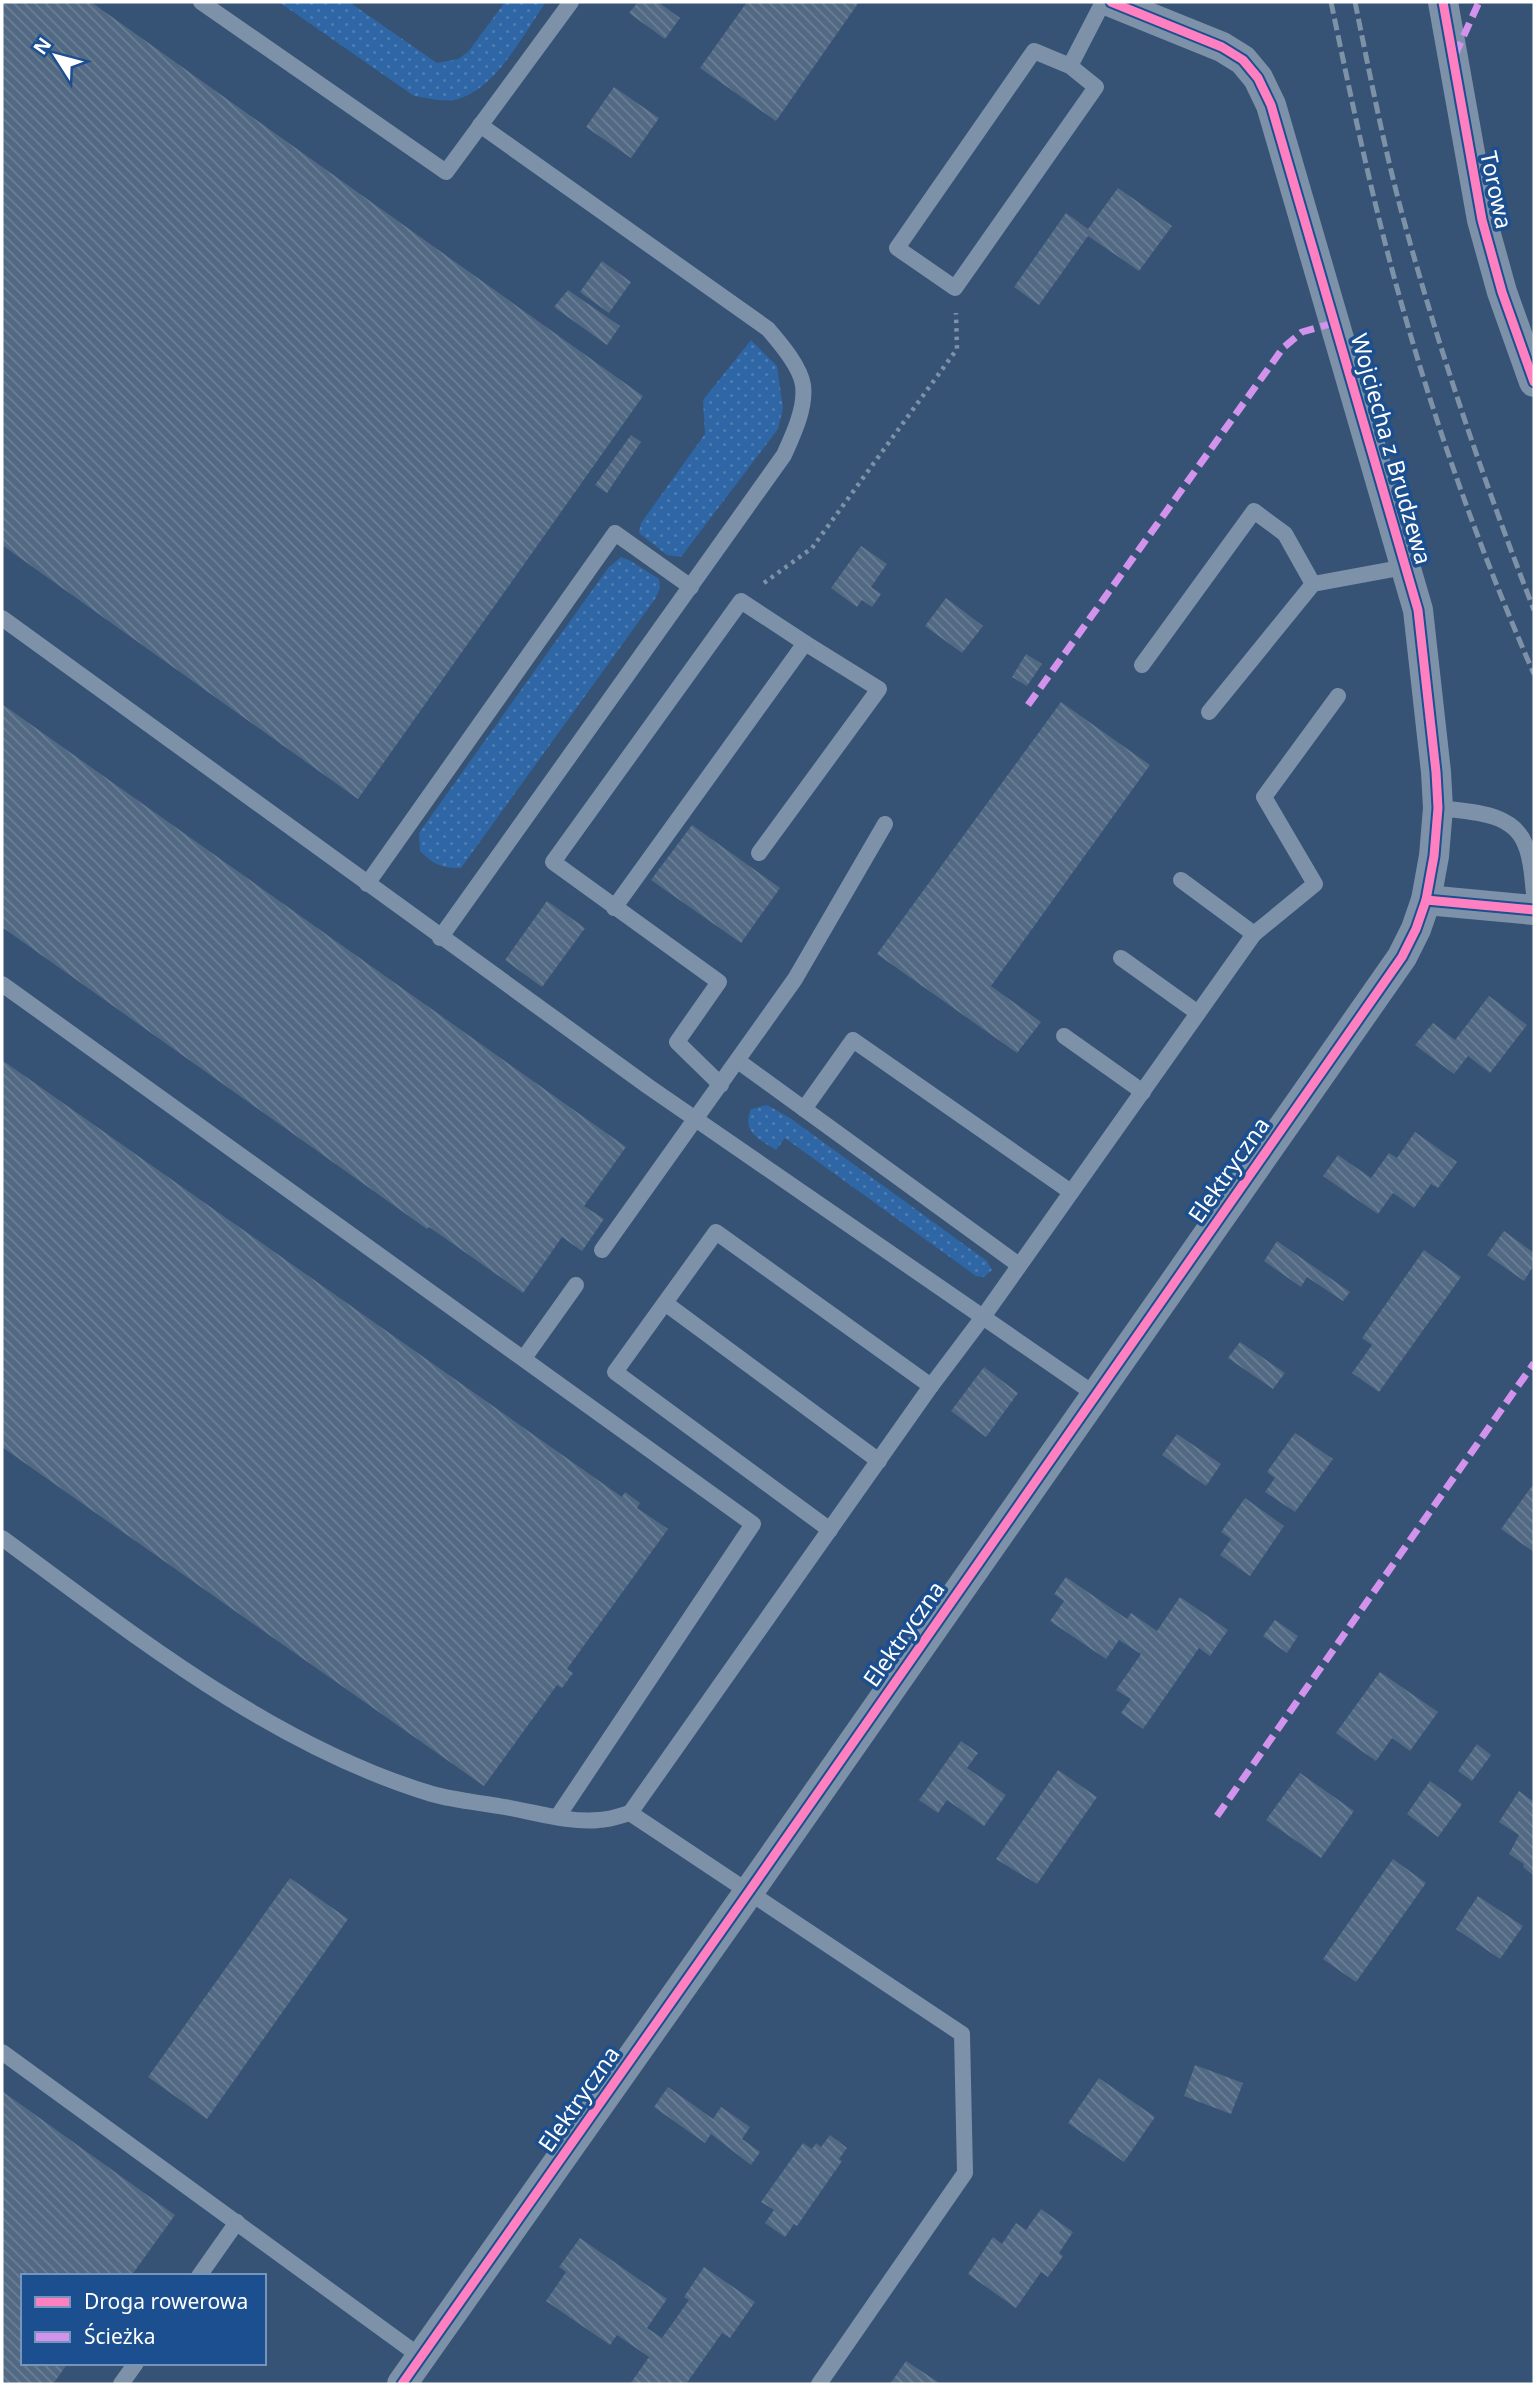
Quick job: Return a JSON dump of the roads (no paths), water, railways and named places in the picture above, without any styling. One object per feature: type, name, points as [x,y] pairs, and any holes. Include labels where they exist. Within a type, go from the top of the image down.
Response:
[{"type":"street","name":"Wojciecha z Brudzewa","points":[[1111,2],[1222,47],[1243,60],[1258,78],[1271,104],[1418,610],[1438,808],[1434,856],[1426,900]]},
{"type":"street","name":"Torowa","points":[[1443,2],[1482,220],[1502,292],[1534,382]]},
{"type":"street","points":[[1426,900],[1534,909]]},
{"type":"street","name":"Elektryczna","points":[[402,2384],[1402,957],[1426,900]]},
{"type":"lane","points":[[201,2],[446,172],[571,2]]},
{"type":"lane","points":[[1070,66],[1103,2]]},
{"type":"lane","points":[[1034,51],[1070,66],[1096,87],[955,288],[897,248],[1034,51]]},
{"type":"lane","points":[[440,938],[784,455],[799,422],[803,385],[788,353],[768,329],[480,125]]},
{"type":"lane","points":[[1142,665],[1254,511],[1285,534],[1313,584]]},
{"type":"lane","points":[[367,884],[615,533],[691,587]]},
{"type":"lane","points":[[1209,712],[1313,584],[1405,566]]},
{"type":"lane","points":[[721,1085],[677,1042],[719,982],[553,862],[741,601],[878,689],[759,853]]},
{"type":"lane","points":[[2,618],[440,938],[696,1120],[1096,1395]]},
{"type":"lane","points":[[614,908],[805,643]]},
{"type":"lane","points":[[2,1538],[135,1636],[220,1691],[293,1734],[359,1767],[434,1794],[558,1816],[598,1821],[630,1813],[1254,934],[1315,884],[1264,797],[1338,696]]},
{"type":"lane","points":[[1438,808],[1488,815],[1519,831],[1527,847],[1534,893]]},
{"type":"lane","points":[[602,1250],[795,979],[885,824]]},
{"type":"lane","points":[[1181,880],[1254,934]]},
{"type":"lane","points":[[1121,958],[1198,1013]]},
{"type":"lane","points":[[2,985],[753,1524],[558,1816]]},
{"type":"lane","points":[[1064,1035],[1143,1092]]},
{"type":"lane","points":[[804,1109],[853,1040],[1071,1192]]},
{"type":"lane","points":[[738,1061],[1019,1265]]},
{"type":"lane","points":[[830,1530],[615,1372],[716,1232],[931,1386]]},
{"type":"lane","points":[[524,1358],[576,1285]]},
{"type":"lane","points":[[665,1303],[880,1461]]},
{"type":"lane","points":[[630,1813],[962,2034],[965,2173],[819,2384]]},
{"type":"lane","points":[[2,2052],[421,2357]]},
{"type":"lane","points":[[200,2274],[237,2222]]},
{"type":"lane","points":[[121,2384],[135,2365]]},
{"type":"railway","points":[[1331,2],[1374,199],[1418,362],[1480,542],[1534,674]]},
{"type":"railway","points":[[1355,2],[1390,166],[1432,319],[1464,417],[1534,610]]}]
